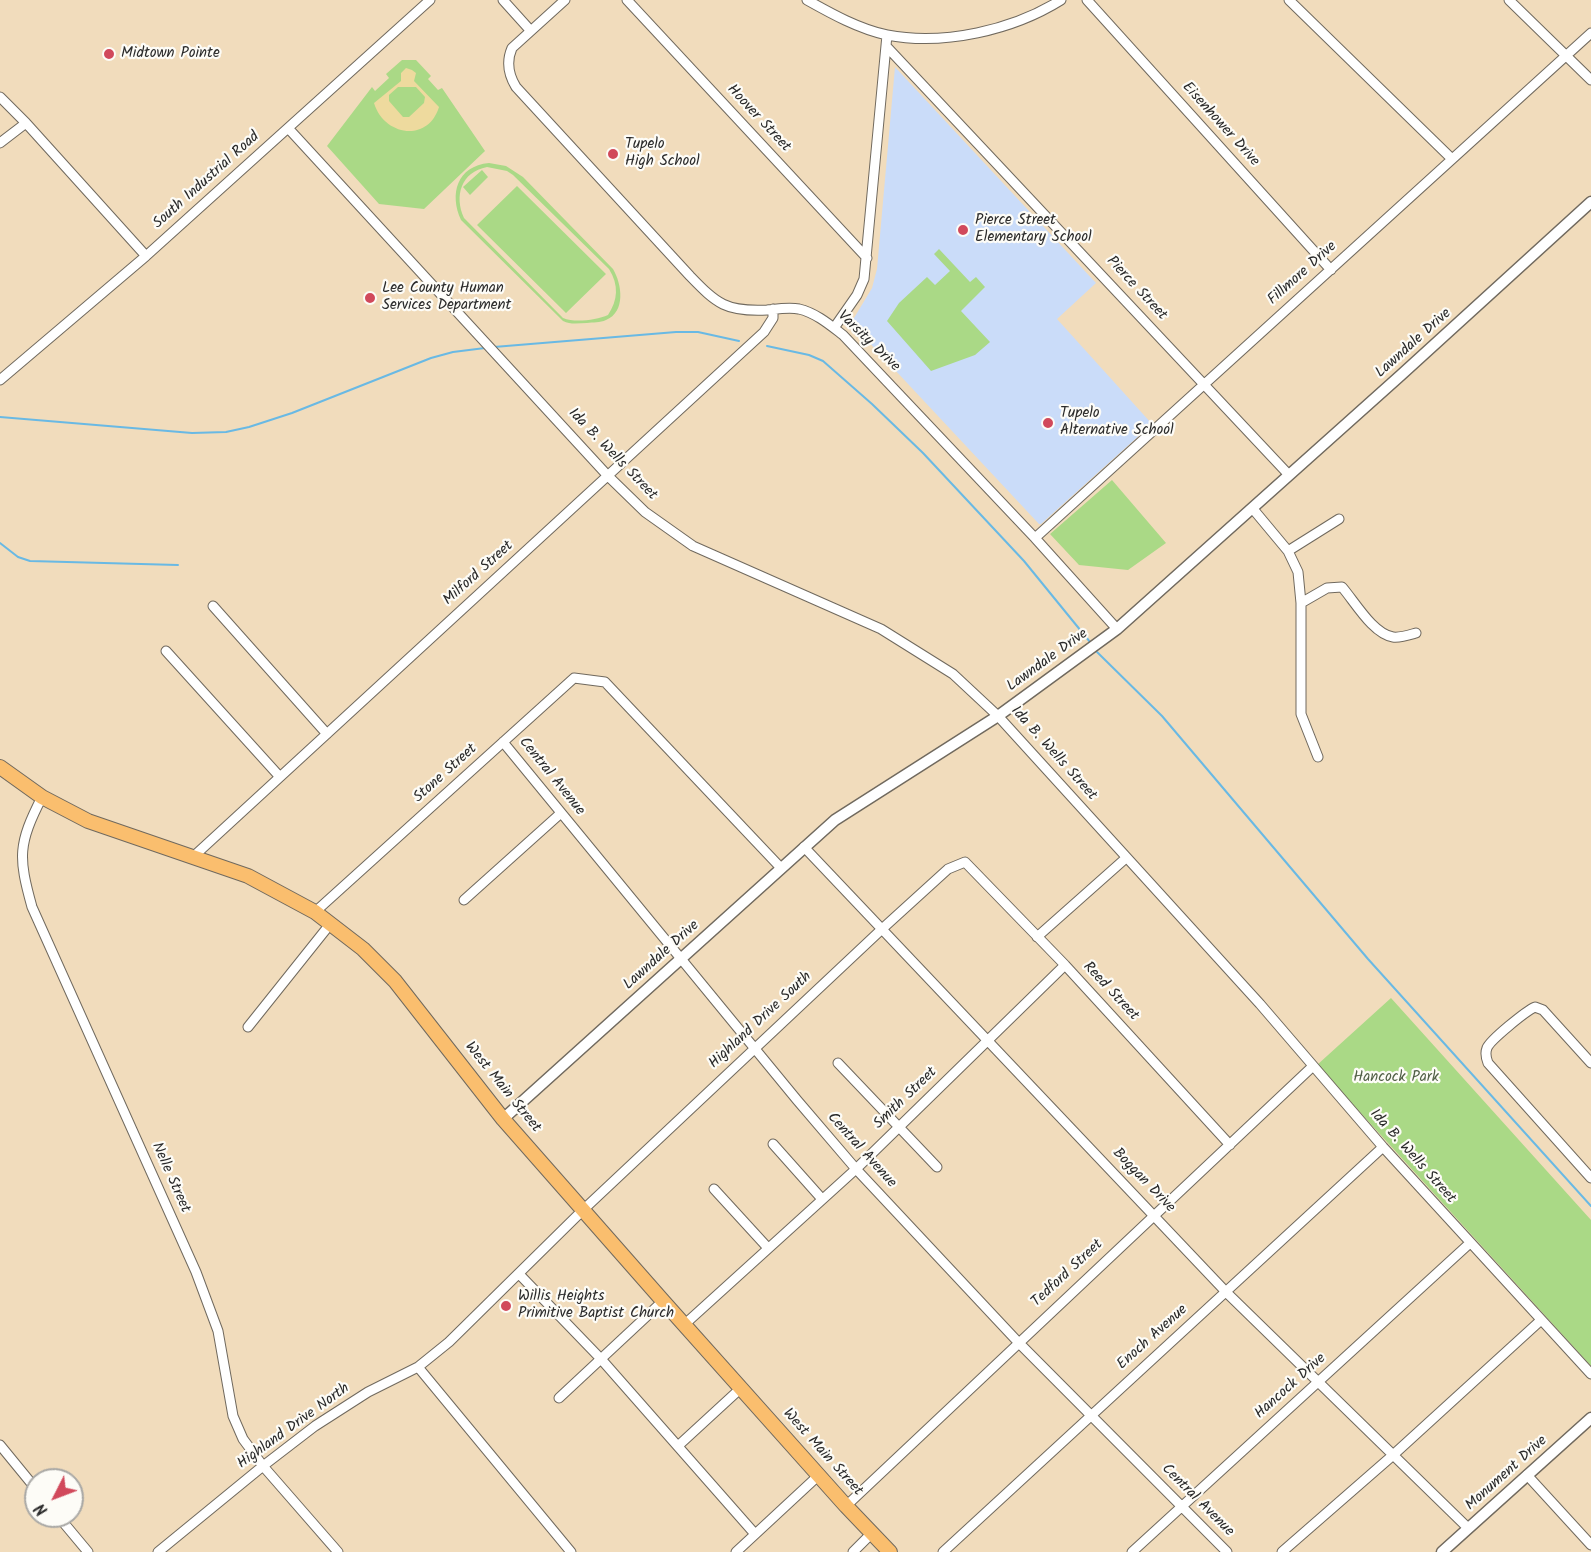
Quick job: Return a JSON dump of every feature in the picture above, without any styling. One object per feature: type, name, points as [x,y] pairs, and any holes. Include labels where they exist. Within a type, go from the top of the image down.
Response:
[{"type":"main road","name":"West Main Street","points":[[0,766],[42,797],[88,821],[248,876],[315,912],[363,949],[394,981],[504,1119],[583,1210],[846,1506],[890,1552]]},
{"type":"street","name":"South Industrial Road","points":[[0,380],[146,256],[430,0]]},
{"type":"street","points":[[503,0],[530,30],[565,0]]},
{"type":"street","name":"Hoover Street","points":[[627,0],[867,258]]},
{"type":"street","points":[[807,0],[840,19],[887,35],[922,38],[967,35],[1003,27],[1044,11],[1061,0]]},
{"type":"street","name":"Eisenhower Drive","points":[[1087,0],[1331,270]]},
{"type":"street","points":[[1289,0],[1452,159]]},
{"type":"street","points":[[1509,0],[1591,80]]},
{"type":"street","name":"Varsity Drive","points":[[530,30],[518,41],[509,57],[510,78],[516,87],[705,292],[733,309],[746,311],[800,309],[813,314],[834,328],[865,357],[1117,629]]},
{"type":"street","name":"Fillmore Drive","points":[[1035,538],[1591,33]]},
{"type":"street","points":[[834,328],[857,295],[864,279],[887,35]]},
{"type":"street","name":"Pierce Street","points":[[886,46],[1289,475]]},
{"type":"street","points":[[0,97],[146,256]]},
{"type":"street","points":[[0,143],[26,123]]},
{"type":"street","name":"Ida B. Wells Street","points":[[288,128],[608,476],[645,512],[693,546],[881,629],[953,674],[998,716],[1260,1004],[1470,1244],[1591,1374]]},
{"type":"street","name":"Lawndale Drive","points":[[504,1119],[836,820],[998,716],[1117,629],[1253,509],[1591,202]]},
{"type":"street","name":"Milford Street","points":[[194,856],[764,332],[773,318],[773,309]]},
{"type":"street","points":[[1253,509],[1288,551],[1298,572],[1301,603],[1301,714],[1318,757]]},
{"type":"street","points":[[1288,551],[1339,519]]},
{"type":"street","points":[[1301,603],[1327,588],[1342,587],[1374,628],[1395,637],[1416,633]]},
{"type":"street","points":[[213,606],[327,734]]},
{"type":"street","points":[[166,651],[280,777]]},
{"type":"street","name":"Stone Street","points":[[315,912],[574,678],[605,682],[781,868]]},
{"type":"street","name":"Central Avenue","points":[[503,742],[856,1169],[1018,1342],[1227,1552]]},
{"type":"street","name":"Nelle Street","points":[[42,797],[28,826],[21,855],[32,908],[196,1272],[218,1331],[233,1416],[243,1439],[263,1466],[338,1552]]},
{"type":"street","points":[[464,900],[561,813]]},
{"type":"street","name":"Boggan Drive","points":[[804,847],[1227,1293],[1468,1528]]},
{"type":"street","points":[[1037,937],[1126,858]]},
{"type":"street","name":"Highland Drive South","points":[[583,1210],[882,929],[948,869],[965,862]]},
{"type":"street","name":"Reed Street","points":[[965,862],[1065,965],[1230,1145]]},
{"type":"street","points":[[248,1027],[332,924]]},
{"type":"street","name":"Smith Street","points":[[685,1324],[856,1169],[1065,965]]},
{"type":"street","points":[[1591,1064],[1543,1010],[1535,1007],[1527,1011],[1488,1046],[1486,1056],[1488,1063],[1591,1178]]},
{"type":"street","points":[[838,1063],[938,1167]]},
{"type":"street","name":"Tedford Street","points":[[846,1506],[1312,1066]]},
{"type":"street","points":[[773,1144],[822,1199]]},
{"type":"street","name":"Enoch Avenue","points":[[944,1552],[1383,1147]]},
{"type":"street","points":[[714,1189],[768,1248]]},
{"type":"street","name":"Highland Drive North","points":[[158,1552],[315,1426],[368,1392],[418,1368],[449,1342],[583,1210]]},
{"type":"street","name":"Hancock Drive","points":[[1132,1552],[1470,1244]]},
{"type":"street","points":[[519,1274],[601,1359],[755,1534]]},
{"type":"street","points":[[559,1398],[663,1301]]},
{"type":"street","points":[[1282,1552],[1392,1456],[1540,1321]]},
{"type":"street","points":[[418,1368],[571,1552]]},
{"type":"street","points":[[679,1446],[741,1388]]},
{"type":"street","name":"Monument Drive","points":[[1442,1552],[1591,1418]]},
{"type":"street","points":[[0,1445],[24,1474]]},
{"type":"street","points":[[736,1552],[819,1475]]},
{"type":"street","points":[[1527,1475],[1591,1545]]},
{"type":"street","points":[[68,1528],[88,1552]]},
{"type":"street","points":[[853,1552],[872,1533]]},
{"type":"shaded area","points":[[895,67],[1096,283],[1057,319],[1152,424],[1041,524],[851,323],[872,288],[877,269]]},
{"type":"green space","points":[[402,60],[416,60],[431,76],[428,79],[438,90],[442,88],[485,151],[424,209],[379,204],[327,146],[372,87],[375,91],[389,78],[386,74]]},
{"type":"green space","points":[[489,163],[506,166],[523,177],[613,269],[619,282],[620,297],[617,311],[612,316],[604,321],[596,322],[563,321],[461,220],[456,201],[458,183],[463,175],[478,165]],"holes":[[[487,167],[507,171],[609,269],[616,292],[614,304],[608,315],[586,320],[563,318],[464,218],[460,194],[462,186],[471,174]]]},
{"type":"green space","points":[[482,170],[488,177],[470,195],[463,187]]},
{"type":"green space","points":[[517,186],[606,274],[566,313],[477,225]]},
{"type":"green space","points":[[939,249],[970,282],[976,277],[985,287],[961,311],[990,342],[975,355],[931,371],[887,321],[899,303],[927,277],[935,285],[950,271],[934,254]]},
{"type":"green space","points":[[1112,480],[1166,543],[1128,570],[1079,565],[1050,534]]},
{"type":"green space","name":"Hancock Park","points":[[1391,998],[1591,1220],[1591,1366],[1317,1065]]},
{"type":"sand","points":[[406,68],[416,73],[414,81],[439,107],[433,119],[426,126],[416,130],[406,131],[387,123],[379,114],[374,103],[401,81],[401,73]],"holes":[[[398,87],[416,87],[425,97],[424,103],[409,117],[403,117],[389,101],[389,95]]]},
{"type":"waterway","points":[[494,347],[676,332],[698,332],[739,341]]},
{"type":"waterway","points":[[767,346],[809,355],[823,361],[872,404],[923,453],[1024,561],[1090,642]]},
{"type":"waterway","points":[[0,417],[192,433],[226,432],[292,413],[431,358],[453,352],[485,348]]},
{"type":"waterway","points":[[0,543],[18,557],[30,561],[178,565]]},
{"type":"waterway","points":[[1097,652],[1162,716],[1368,959],[1591,1206]]},
{"type":"place","name":"Midtown Pointe","points":[[109,54]]},
{"type":"place","name":"Tupelo High School","points":[[613,154]]},
{"type":"place","name":"Pierce Street Elementary School","points":[[963,230]]},
{"type":"place","name":"Lee County Human Services Department","points":[[370,298]]},
{"type":"place","name":"Tupelo Alternative School","points":[[1048,423]]},
{"type":"place","name":"Willis Heights Primitive Baptist Church","points":[[506,1306]]}]
